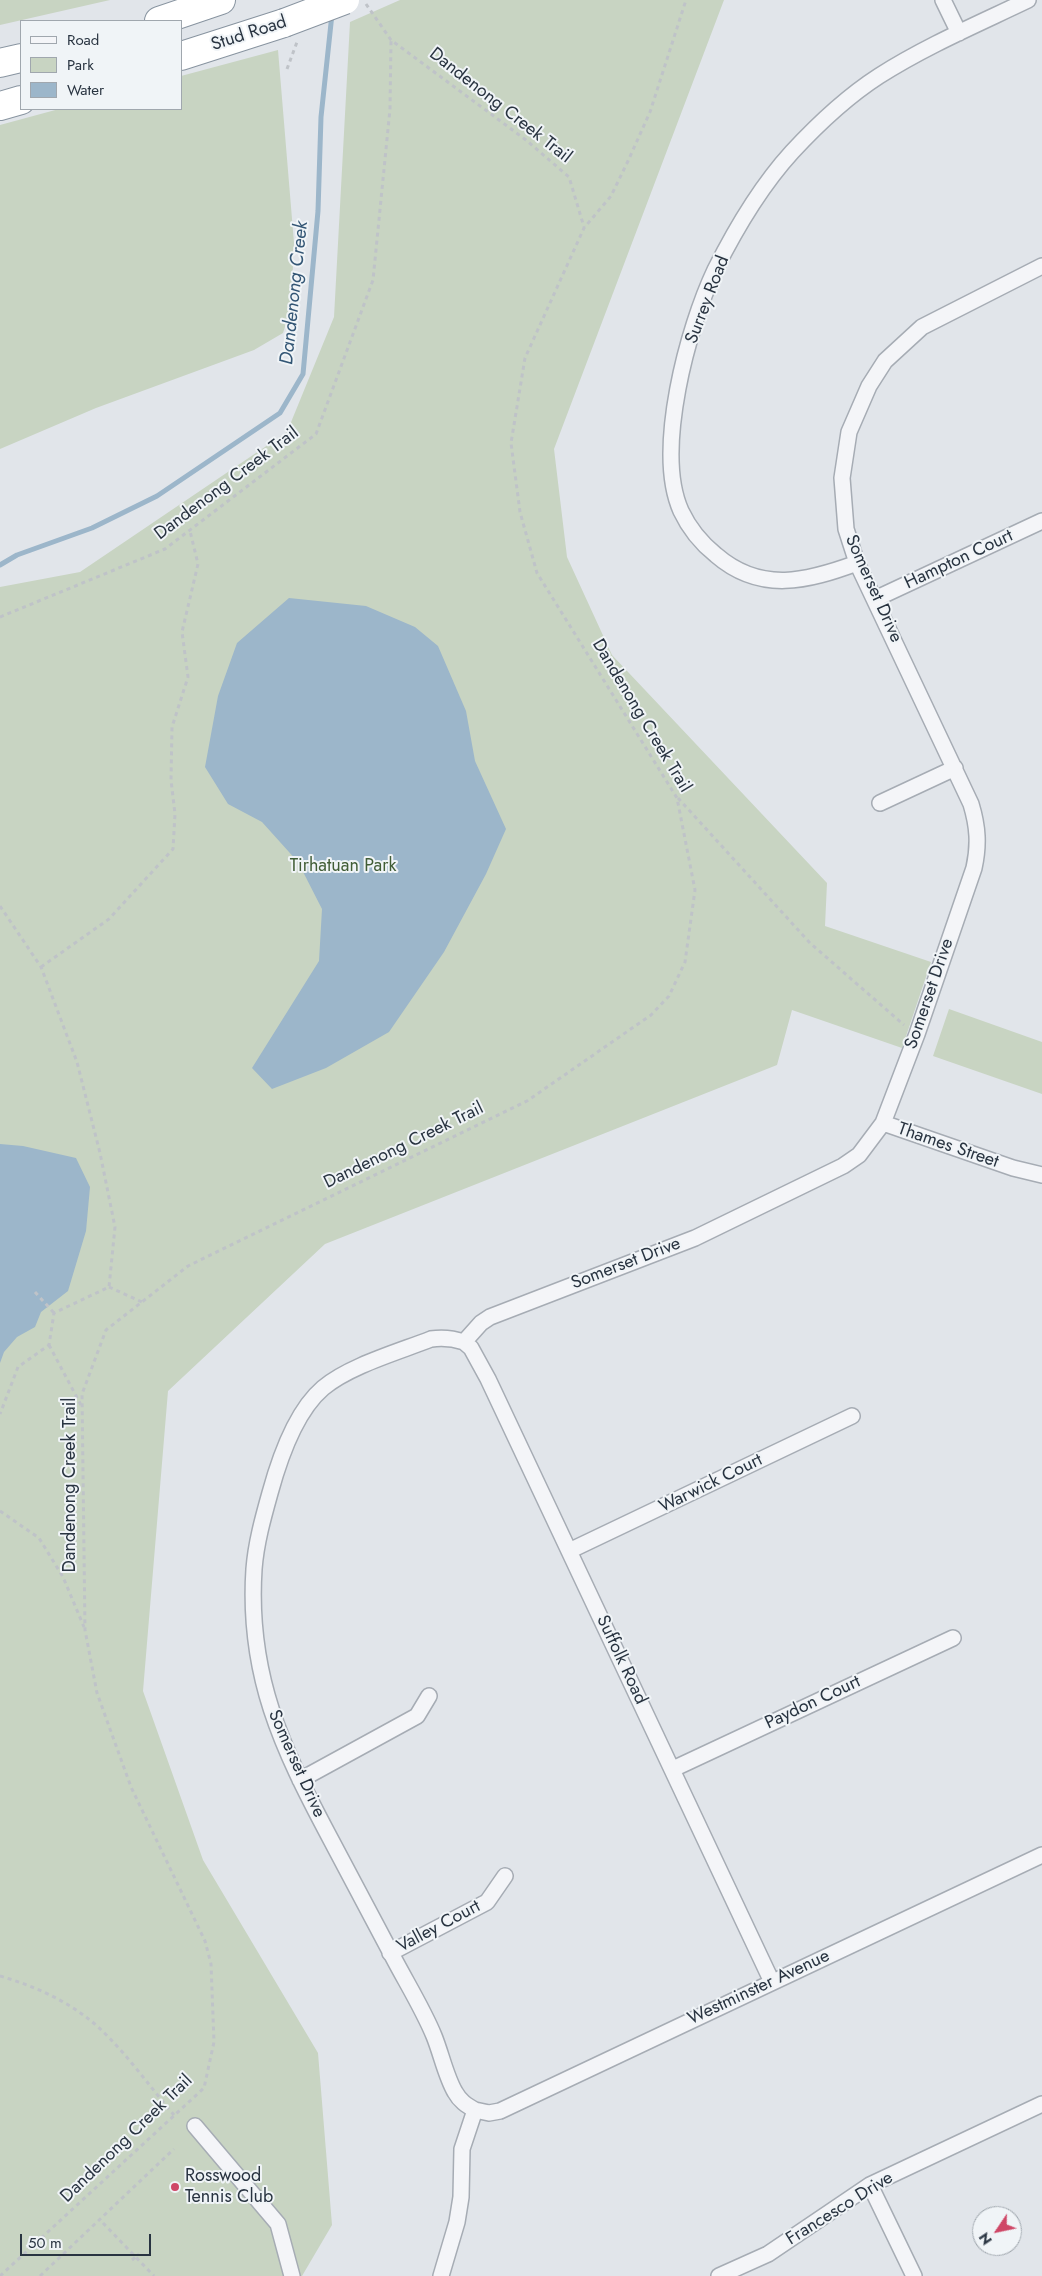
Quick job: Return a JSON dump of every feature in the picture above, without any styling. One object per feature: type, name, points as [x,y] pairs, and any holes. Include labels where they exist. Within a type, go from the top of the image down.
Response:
[{"type":"highway","points":[[162,20],[221,0]]},
{"type":"highway","name":"Stud Road","points":[[182,56],[284,23],[345,0]]},
{"type":"highway","points":[[0,63],[20,58]]},
{"type":"highway","points":[[0,106],[20,100]]},
{"type":"street","points":[[943,0],[959,33]]},
{"type":"street","name":"Surrey Road","points":[[857,563],[810,579],[774,580],[739,570],[723,562],[695,534],[680,510],[672,479],[671,456],[673,421],[693,330],[715,272],[748,210],[786,160],[838,109],[877,77],[959,33],[1028,0]]},
{"type":"street","name":"Somerset Drive","points":[[475,2110],[463,2104],[454,2091],[433,2034],[285,1749],[267,1697],[256,1640],[255,1560],[265,1512],[280,1460],[300,1416],[312,1399],[323,1388],[344,1374],[431,1339],[453,1338],[464,1342],[481,1323],[490,1317],[695,1238],[843,1166],[859,1156],[883,1123],[917,1034],[974,868],[978,847],[977,824],[971,804],[955,768],[857,563],[846,528],[842,478],[849,432],[869,386],[885,361],[922,327],[1042,266]]},
{"type":"street","name":"Hampton Court","points":[[875,599],[1042,521]]},
{"type":"street","points":[[880,803],[955,768]]},
{"type":"street","name":"Thames Street","points":[[883,1123],[1013,1168],[1042,1174]]},
{"type":"street","name":"Thames Street","points":[[1013,1168],[1042,1183]]},
{"type":"street","name":"Suffolk Road","points":[[464,1342],[471,1348],[488,1379],[772,1982]]},
{"type":"street","name":"Warwick Court","points":[[570,1551],[852,1416]]},
{"type":"street","name":"Paydon Court","points":[[673,1769],[954,1638]]},
{"type":"street","points":[[300,1780],[417,1716],[429,1696]]},
{"type":"street","name":"Westminster Avenue","points":[[475,2110],[489,2113],[500,2111],[1042,1855]]},
{"type":"street","name":"Valley Court","points":[[390,1953],[487,1902],[505,1876]]},
{"type":"street","name":"Francesco Drive","points":[[719,2276],[768,2254],[870,2185],[1042,2104]]},
{"type":"street","points":[[441,2276],[457,2222],[461,2188],[462,2149],[475,2110]]},
{"type":"street","points":[[195,2126],[278,2224],[292,2276]]},
{"type":"street","points":[[870,2185],[914,2276]]},
{"type":"path","name":"Dandenong Creek Trail","points":[[0,2276],[204,2088],[209,2074],[214,2042],[211,1964],[205,1941],[131,1787],[97,1693],[85,1630],[82,1394],[106,1330],[188,1266],[527,1101],[651,1016],[669,996],[685,962],[695,890],[677,798],[538,573],[520,512],[512,443],[525,358],[584,228],[569,177],[526,140],[391,40],[366,4],[366,0]]},
{"type":"path","points":[[584,228],[612,196],[650,112],[686,0]]},
{"type":"path","name":"Dandenong Creek Trail","points":[[0,617],[165,549],[316,434],[373,280],[390,109],[391,40]]},
{"type":"path","points":[[41,967],[109,919],[173,849],[175,814],[171,780],[172,727],[188,677],[182,632],[198,564],[190,531]]},
{"type":"path","points":[[677,798],[810,943],[907,1028],[917,1034]]},
{"type":"path","points":[[0,906],[41,967],[77,1062],[100,1153],[115,1227],[109,1287]]},
{"type":"path","points":[[54,1313],[109,1287],[142,1302]]},
{"type":"path","points":[[35,1292],[54,1313]]},
{"type":"path","points":[[54,1313],[49,1346],[82,1408]]},
{"type":"path","points":[[0,1414],[18,1367],[49,1346]]},
{"type":"path","points":[[0,1511],[39,1538],[63,1577],[85,1630]]},
{"type":"path","points":[[0,1976],[26,1983],[88,2018],[107,2036],[174,2115]]},
{"type":"path","points":[[40,2276],[174,2149]]},
{"type":"path","points":[[103,2223],[138,2256],[154,2276]]},
{"type":"path","points":[[132,2260],[138,2256]]},
{"type":"green space","points":[[0,0],[110,0],[20,20],[0,25]]},
{"type":"green space","name":"Tirhatuan Park","points":[[400,0],[724,0],[554,449],[567,557],[612,655],[827,883],[825,926],[931,962],[902,1048],[792,1010],[777,1065],[325,1244],[168,1391],[143,1691],[203,1860],[318,2053],[332,2225],[302,2276],[0,2276],[0,587],[80,572],[287,432],[334,317],[350,22]]},
{"type":"green space","points":[[278,50],[294,243],[291,308],[283,333],[254,350],[96,408],[0,449],[0,125],[55,110],[182,110],[182,76]]},
{"type":"green space","points":[[949,1009],[1042,1042],[1042,1094],[933,1056]]},
{"type":"water","points":[[289,598],[366,606],[415,627],[438,646],[466,711],[475,761],[506,829],[486,874],[444,952],[389,1032],[326,1068],[272,1089],[252,1068],[319,961],[322,909],[298,862],[262,822],[228,804],[205,767],[218,696],[237,643]]},
{"type":"water","points":[[0,1144],[23,1146],[76,1158],[90,1187],[86,1231],[68,1291],[41,1312],[35,1327],[17,1337],[4,1352],[0,1363]]},
{"type":"waterway","name":"Dandenong Creek","points":[[0,565],[17,555],[92,528],[157,496],[280,413],[303,374],[318,211],[321,117],[332,14]]},
{"type":"place","name":"Rosswood Tennis Club","points":[[175,2187]]}]
